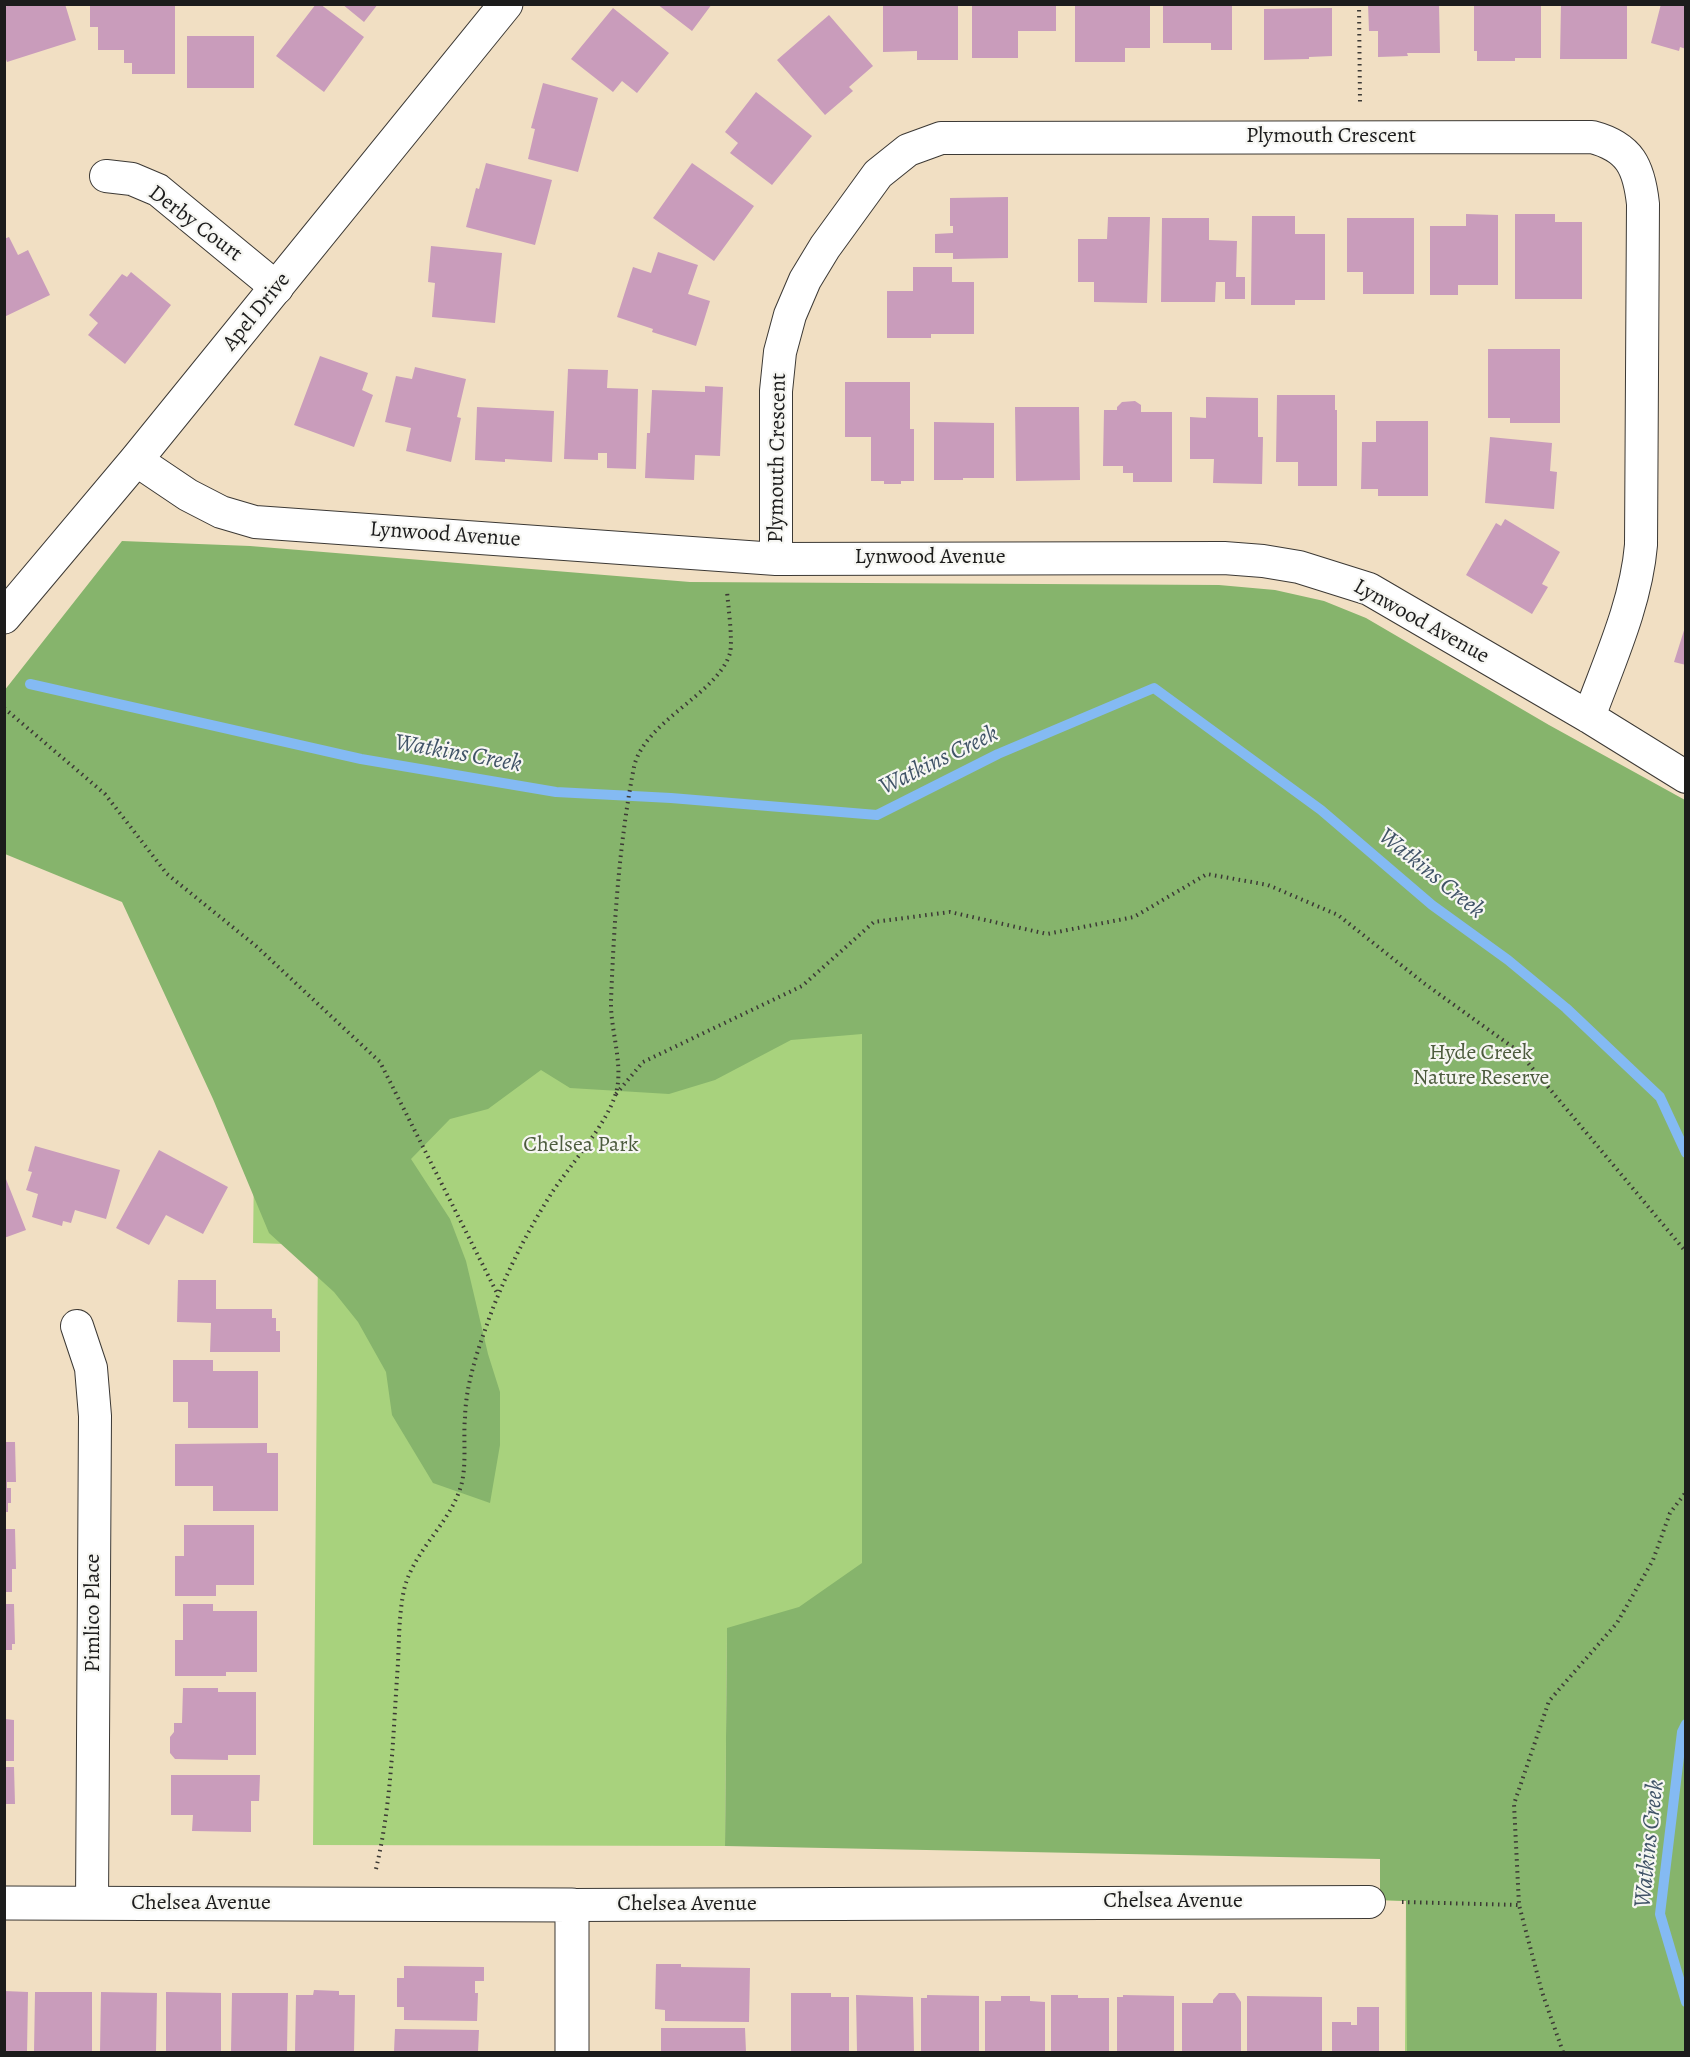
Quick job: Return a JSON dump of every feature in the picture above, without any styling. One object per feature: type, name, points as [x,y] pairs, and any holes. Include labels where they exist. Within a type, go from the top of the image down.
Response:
[{"type":"street","name":"Apel Drive","points":[[4,617],[277,288],[506,4]]},
{"type":"street","name":"Plymouth Crescent","points":[[776,559],[776,391],[780,352],[790,315],[825,247],[878,174],[908,150],[941,138],[1593,137],[1613,144],[1627,155],[1638,173],[1643,204],[1640,560],[1630,602],[1588,717]]},
{"type":"street","name":"Derby Court","points":[[106,176],[132,179],[158,190],[277,288]]},
{"type":"street","name":"Lynwood Avenue","points":[[136,460],[188,495],[221,512],[255,522],[776,559],[1224,558],[1299,567],[1369,588],[1686,777]]},
{"type":"street","name":"Pimlico Place","points":[[77,1326],[91,1368],[95,1416],[92,1903]]},
{"type":"street","name":"Chelsea Avenue","points":[[4,1903],[572,1905],[1369,1902]]},
{"type":"street","points":[[572,1905],[572,2052]]},
{"type":"path","points":[[1359,4],[1360,136]]},
{"type":"path","points":[[616,1094],[618,1073],[611,1005],[619,869],[635,763],[645,744],[663,724],[720,672],[731,651],[725,555]]},
{"type":"path","points":[[4,708],[105,794],[167,874],[256,946],[380,1062],[498,1294]]},
{"type":"path","points":[[367,1905],[382,1840],[392,1747],[403,1593],[413,1565],[455,1501],[462,1482],[465,1412],[471,1373],[498,1294],[521,1246],[550,1195],[604,1117],[616,1094],[643,1062],[802,986],[874,922],[950,912],[1047,934],[1134,917],[1207,874],[1268,885],[1338,915],[1425,984],[1518,1051],[1686,1252]]},
{"type":"path","points":[[1563,2052],[1542,1992],[1519,1905],[1514,1804],[1549,1701],[1617,1623],[1653,1560],[1670,1513],[1686,1492]]},
{"type":"path","points":[[1369,1902],[1519,1905]]},
{"type":"green space","name":"Hyde Creek Nature Reserve","points":[[122,541],[250,546],[690,582],[1219,585],[1275,590],[1324,601],[1366,618],[1549,725],[1685,800],[1685,2052],[1407,2052],[1406,1901],[1380,1900],[1380,1859],[725,1846],[727,1628],[799,1607],[862,1563],[862,1034],[791,1040],[715,1080],[669,1094],[570,1088],[541,1070],[488,1109],[450,1119],[411,1159],[450,1219],[466,1261],[488,1354],[500,1392],[500,1445],[490,1503],[433,1483],[392,1415],[386,1372],[358,1322],[334,1292],[269,1233],[213,1099],[122,902],[5,854],[4,691]]},
{"type":"green space","points":[[1685,862],[1685,2052],[1405,2052],[1406,1901],[1380,1900],[1383,1245],[862,1244],[862,1628],[727,1629],[725,1846],[313,1845],[318,1245],[253,1243],[258,868],[862,863]]},
{"type":"building","points":[[13,4],[65,4],[76,40],[7,62],[4,54],[4,7]]},
{"type":"building","points":[[90,4],[175,4],[175,74],[132,74],[132,63],[124,63],[124,50],[98,50],[98,27],[90,27]]},
{"type":"building","points":[[316,4],[320,4],[364,37],[324,92],[276,56]]},
{"type":"building","points":[[342,4],[378,4],[364,22]]},
{"type":"building","points":[[657,4],[712,4],[692,31]]},
{"type":"building","points":[[883,4],[958,4],[958,60],[917,60],[917,51],[883,52]]},
{"type":"building","points":[[1075,4],[1150,4],[1150,48],[1125,48],[1125,62],[1075,62]]},
{"type":"building","points":[[1163,4],[1232,4],[1232,50],[1211,50],[1211,43],[1163,43]]},
{"type":"building","points":[[1368,4],[1439,4],[1440,53],[1407,53],[1408,56],[1378,57],[1378,31],[1369,31]]},
{"type":"building","points":[[1474,4],[1541,4],[1541,58],[1477,61],[1477,51],[1474,51]]},
{"type":"building","points":[[1561,4],[1627,4],[1627,59],[1560,59]]},
{"type":"building","points":[[1661,4],[1686,4],[1686,49],[1680,47],[1679,51],[1651,43]]},
{"type":"building","points":[[972,5],[1056,5],[1056,31],[1018,31],[1018,58],[972,58]]},
{"type":"building","points":[[613,8],[669,53],[637,93],[622,81],[613,92],[571,59]]},
{"type":"building","points":[[1332,8],[1332,56],[1264,60],[1264,9]]},
{"type":"building","points":[[829,15],[873,66],[849,87],[853,91],[825,115],[777,60]]},
{"type":"building","points":[[187,36],[254,36],[254,88],[187,88]]},
{"type":"building","points":[[543,83],[598,98],[578,172],[528,159],[535,129],[531,128]]},
{"type":"building","points":[[756,92],[812,136],[772,185],[730,153],[738,143],[725,132]]},
{"type":"building","points":[[486,163],[552,180],[535,245],[466,227],[476,188],[479,189]]},
{"type":"building","points":[[692,163],[754,206],[714,261],[653,218]]},
{"type":"building","points":[[1008,197],[1008,258],[953,259],[953,253],[935,253],[935,234],[953,233],[953,226],[950,226],[950,198]]},
{"type":"building","points":[[1466,214],[1498,215],[1498,285],[1458,285],[1458,295],[1430,295],[1430,226],[1466,226]]},
{"type":"building","points":[[1515,214],[1555,214],[1555,222],[1582,222],[1582,299],[1515,299]]},
{"type":"building","points":[[1252,216],[1295,216],[1295,234],[1325,234],[1325,300],[1295,300],[1295,305],[1251,305]]},
{"type":"building","points":[[1108,217],[1150,217],[1147,303],[1094,302],[1094,282],[1078,282],[1078,239],[1107,239]]},
{"type":"building","points":[[1162,218],[1209,218],[1209,240],[1237,241],[1236,277],[1245,277],[1245,299],[1225,299],[1225,282],[1216,282],[1215,302],[1161,302]]},
{"type":"building","points":[[1347,218],[1414,218],[1414,294],[1363,294],[1363,272],[1347,272]]},
{"type":"building","points":[[9,237],[18,255],[28,250],[50,295],[4,317],[4,239]]},
{"type":"building","points":[[431,246],[502,253],[495,323],[432,317],[435,283],[428,282]]},
{"type":"building","points":[[658,252],[698,265],[688,294],[710,301],[696,346],[652,332],[653,329],[617,317],[633,267],[651,273]]},
{"type":"building","points":[[913,267],[952,267],[952,282],[974,282],[974,334],[931,334],[931,338],[887,338],[887,291],[913,291]]},
{"type":"building","points":[[131,272],[171,305],[125,364],[88,335],[98,323],[89,315],[122,274],[127,277]]},
{"type":"building","points":[[1488,349],[1560,349],[1560,423],[1510,423],[1510,418],[1488,418]]},
{"type":"building","points":[[320,356],[368,373],[362,390],[373,395],[354,447],[294,425]]},
{"type":"building","points":[[415,367],[466,379],[457,417],[461,418],[451,462],[406,451],[411,428],[385,422],[396,376],[412,379]]},
{"type":"building","points":[[568,369],[608,370],[607,388],[638,389],[636,469],[607,468],[607,453],[598,453],[598,460],[564,459]]},
{"type":"building","points":[[845,382],[910,382],[910,429],[914,429],[914,481],[884,484],[884,481],[871,481],[871,437],[845,437]]},
{"type":"building","points":[[705,386],[723,387],[720,456],[695,455],[694,480],[645,478],[652,390],[705,392]]},
{"type":"building","points":[[1277,395],[1335,395],[1337,486],[1298,486],[1298,462],[1276,462]]},
{"type":"building","points":[[1206,397],[1258,398],[1258,437],[1263,437],[1262,484],[1213,483],[1214,459],[1190,459],[1190,417],[1206,418]]},
{"type":"building","points":[[1135,401],[1141,405],[1141,412],[1172,412],[1172,482],[1133,482],[1133,473],[1123,473],[1123,466],[1103,466],[1104,410],[1117,410],[1122,402]]},
{"type":"building","points":[[477,407],[554,411],[552,462],[475,460]]},
{"type":"building","points":[[1015,407],[1079,407],[1080,480],[1016,481]]},
{"type":"building","points":[[1376,421],[1428,421],[1428,496],[1378,496],[1378,489],[1361,489],[1362,442],[1376,442]]},
{"type":"building","points":[[934,422],[994,423],[994,478],[934,480]]},
{"type":"building","points":[[1490,437],[1552,443],[1550,471],[1557,472],[1554,509],[1485,503]]},
{"type":"building","points":[[1505,519],[1560,552],[1542,584],[1548,587],[1532,614],[1466,575],[1496,523],[1501,526]]},
{"type":"building","points":[[1686,624],[1686,665],[1674,662]]},
{"type":"building","points":[[35,1146],[120,1170],[106,1219],[75,1210],[71,1223],[63,1221],[62,1226],[32,1217],[38,1194],[26,1190],[32,1172],[28,1171]]},
{"type":"building","points":[[159,1150],[228,1187],[203,1234],[166,1215],[149,1245],[116,1228]]},
{"type":"building","points":[[4,1174],[26,1230],[4,1238]]},
{"type":"building","points":[[178,1280],[216,1280],[216,1309],[272,1309],[272,1318],[276,1318],[276,1331],[280,1331],[280,1352],[210,1352],[211,1323],[177,1322]]},
{"type":"building","points":[[173,1360],[213,1360],[213,1371],[258,1371],[258,1428],[188,1428],[188,1402],[173,1402]]},
{"type":"building","points":[[4,1442],[15,1442],[16,1482],[7,1482],[7,1488],[11,1488],[11,1503],[8,1503],[8,1512],[4,1512]]},
{"type":"building","points":[[267,1443],[267,1453],[278,1453],[278,1511],[213,1511],[213,1486],[175,1486],[175,1444]]},
{"type":"building","points":[[184,1525],[254,1525],[254,1585],[216,1585],[216,1596],[175,1596],[175,1556],[184,1556]]},
{"type":"building","points":[[4,1529],[15,1529],[16,1569],[12,1569],[12,1592],[4,1592]]},
{"type":"building","points":[[4,1604],[14,1604],[15,1644],[12,1644],[12,1650],[4,1650]]},
{"type":"building","points":[[183,1604],[213,1604],[213,1611],[257,1611],[257,1672],[226,1672],[226,1676],[175,1676],[175,1640],[183,1640]]},
{"type":"building","points":[[183,1688],[218,1688],[218,1692],[256,1692],[256,1755],[228,1755],[228,1760],[175,1759],[170,1753],[170,1737],[174,1732],[174,1723],[182,1723]]},
{"type":"building","points":[[5,1719],[14,1720],[14,1761],[5,1761]]},
{"type":"building","points":[[4,1767],[14,1767],[15,1804],[4,1804]]},
{"type":"building","points":[[171,1775],[260,1775],[259,1801],[251,1801],[251,1832],[192,1831],[193,1815],[171,1815]]},
{"type":"building","points":[[656,1964],[681,1964],[681,1967],[750,1968],[749,2022],[665,2021],[665,2010],[655,2009]]},
{"type":"building","points":[[404,1966],[484,1967],[484,1981],[475,1981],[475,1993],[478,1993],[477,2021],[404,2020],[404,2007],[397,2007],[397,1978],[404,1978]]},
{"type":"building","points":[[314,1990],[339,1991],[339,1995],[355,1995],[354,2052],[295,2052],[296,1995],[313,1995]]},
{"type":"building","points":[[4,1991],[28,1992],[27,2052],[4,2052]]},
{"type":"building","points":[[35,1992],[92,1992],[92,2052],[34,2052]]},
{"type":"building","points":[[101,1992],[157,1993],[156,2052],[100,2052]]},
{"type":"building","points":[[166,1992],[221,1993],[221,2052],[166,2052]]},
{"type":"building","points":[[232,1993],[288,1993],[287,2052],[231,2052]]},
{"type":"building","points":[[791,1993],[831,1993],[831,1997],[849,1997],[849,2052],[791,2052]]},
{"type":"building","points":[[1219,1993],[1235,1993],[1241,2002],[1241,2052],[1182,2052],[1182,2003],[1213,2003]]},
{"type":"building","points":[[856,1995],[913,1997],[914,2052],[857,2052]]},
{"type":"building","points":[[927,1995],[979,1996],[979,2052],[921,2052],[921,1998],[927,1998]]},
{"type":"building","points":[[1051,1995],[1109,1998],[1109,2052],[1051,2052]]},
{"type":"building","points":[[1123,1995],[1174,1996],[1174,2052],[1117,2052],[1117,1997],[1123,1997]]},
{"type":"building","points":[[1001,1996],[1030,1996],[1030,2001],[1045,2002],[1045,2052],[985,2052],[985,2001],[1001,2001]]},
{"type":"building","points":[[1247,1996],[1322,1997],[1322,2052],[1247,2052]]},
{"type":"building","points":[[1357,2007],[1379,2007],[1379,2052],[1332,2052],[1332,2022],[1351,2022],[1351,2025],[1357,2025]]},
{"type":"building","points":[[661,2028],[745,2028],[746,2052],[661,2052]]},
{"type":"building","points":[[395,2029],[479,2030],[478,2052],[394,2052]]},
{"type":"waterway","name":"Watkins Creek","points":[[30,684],[361,759],[556,792],[671,798],[877,815],[998,754],[1154,688],[1321,810],[1432,905],[1508,960],[1566,1008],[1660,1097],[1686,1153]]},
{"type":"waterway","name":"Watkins Creek","points":[[1686,1724],[1682,1732],[1660,1914],[1686,2002]]},
{"type":"park label","name":"Chelsea Park","points":[[581,1146]]}]
